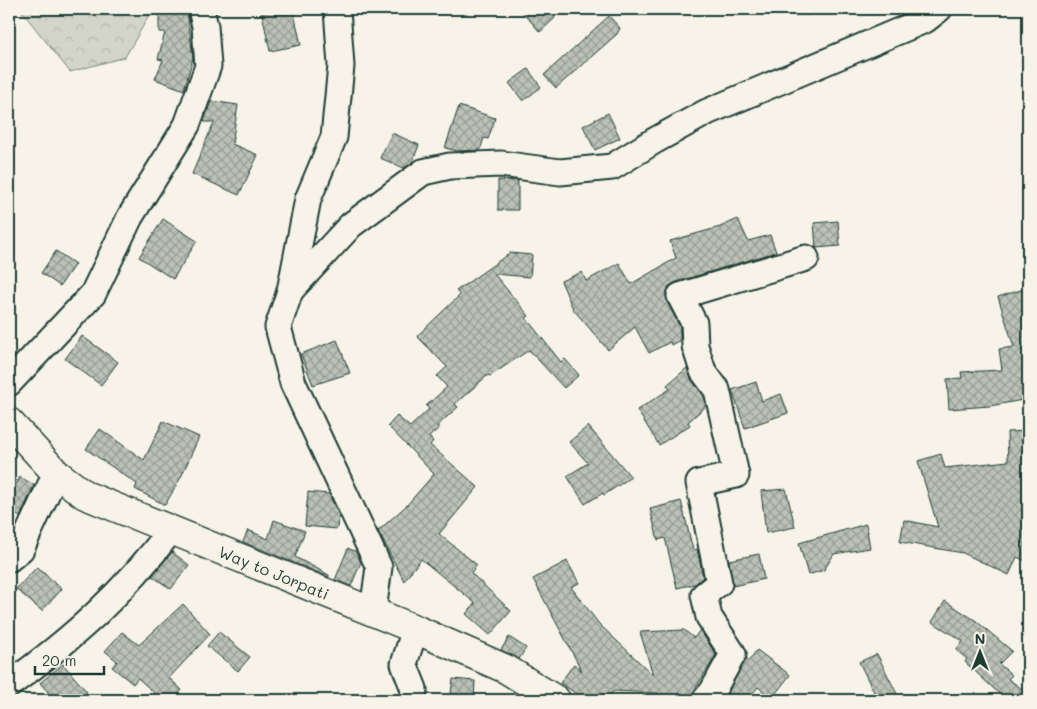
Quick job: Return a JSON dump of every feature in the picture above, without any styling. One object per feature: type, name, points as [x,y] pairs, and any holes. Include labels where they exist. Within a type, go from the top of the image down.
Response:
[{"type":"street","points":[[9,383],[93,294],[130,217],[187,125],[208,66],[206,26],[201,9]]},
{"type":"street","points":[[338,9],[342,66],[334,137],[308,199],[290,291],[278,327],[293,383],[379,566],[373,611]]},
{"type":"street","points":[[290,291],[351,225],[423,172],[450,166],[501,164],[560,172],[612,167],[707,112],[917,23],[939,9]]},
{"type":"street","points":[[705,700],[712,692],[732,654],[709,617],[704,595],[719,583],[699,483],[736,474],[717,390],[704,371],[695,346],[694,323],[680,296],[806,258]]},
{"type":"street","name":"Way to Jorpati","points":[[9,422],[56,473],[85,496],[299,584],[373,611],[415,629],[506,669],[556,700]]},
{"type":"street","points":[[9,559],[21,549],[56,473]]},
{"type":"street","points":[[9,685],[63,645],[104,607],[142,568],[171,530]]},
{"type":"street","points":[[413,700],[414,689],[404,664],[415,629]]},
{"type":"green space","points":[[20,9],[153,9],[125,57],[70,72]]},
{"type":"green space","points":[[765,9],[810,9],[810,15],[776,15]]},
{"type":"building","points":[[159,9],[187,9],[193,58],[184,90],[155,79],[163,60],[158,59],[165,32],[159,32]]},
{"type":"building","points":[[261,9],[293,9],[301,45],[270,51]]},
{"type":"building","points":[[520,9],[546,9],[555,18],[540,32]]},
{"type":"building","points":[[609,16],[620,28],[617,34],[556,88],[544,75]]},
{"type":"building","points":[[528,69],[541,87],[523,101],[509,83]]},
{"type":"building","points":[[211,101],[238,105],[232,144],[258,155],[239,195],[192,174],[214,122],[204,122]]},
{"type":"building","points":[[459,106],[495,118],[488,139],[484,138],[480,150],[458,151],[445,148]]},
{"type":"building","points":[[608,113],[620,138],[595,150],[583,126]]},
{"type":"building","points":[[392,133],[419,145],[412,163],[404,168],[380,158]]},
{"type":"building","points":[[498,180],[518,181],[518,210],[498,210]]},
{"type":"building","points":[[163,219],[197,241],[173,279],[139,257]]},
{"type":"building","points":[[738,219],[748,241],[770,235],[776,252],[676,282],[669,286],[666,294],[667,302],[680,327],[680,340],[671,345],[670,342],[649,353],[635,327],[608,350],[573,309],[561,281],[582,272],[586,281],[619,263],[631,284],[676,258],[670,241],[720,227]]},
{"type":"building","points":[[838,221],[840,246],[816,248],[814,223]]},
{"type":"building","points":[[56,251],[75,264],[60,286],[41,273]]},
{"type":"building","points":[[510,253],[532,255],[530,277],[494,274],[529,316],[526,318],[561,362],[565,359],[579,375],[564,388],[529,350],[490,376],[488,375],[455,404],[458,407],[437,426],[439,428],[429,437],[433,441],[430,445],[478,487],[439,534],[477,565],[471,573],[511,611],[490,635],[466,614],[475,603],[421,559],[404,581],[378,531],[407,505],[434,474],[388,426],[397,416],[410,427],[429,409],[426,406],[447,387],[437,376],[447,367],[417,336],[460,295],[456,291]]},
{"type":"building","points":[[1024,289],[1028,304],[1028,399],[990,406],[949,409],[947,379],[962,378],[961,372],[1002,370],[999,349],[1014,347],[998,297]]},
{"type":"building","points":[[82,336],[118,362],[101,385],[65,359]]},
{"type":"building","points":[[337,340],[350,373],[313,385],[301,354]]},
{"type":"building","points":[[687,368],[691,379],[704,396],[706,406],[688,422],[690,425],[659,445],[637,410],[670,389],[667,385]]},
{"type":"building","points":[[756,382],[762,401],[781,394],[788,413],[745,428],[732,390]]},
{"type":"building","points":[[163,421],[199,437],[181,477],[165,505],[135,489],[137,484],[86,449],[100,429],[144,460]]},
{"type":"building","points":[[588,426],[631,477],[604,495],[603,493],[585,504],[567,476],[588,463],[569,442]]},
{"type":"building","points":[[1028,431],[1028,562],[1017,557],[1009,575],[963,553],[900,542],[904,520],[938,527],[918,461],[941,454],[945,468],[1008,461],[1007,432]]},
{"type":"building","points":[[20,477],[34,485],[20,517],[9,510],[9,497]]},
{"type":"building","points":[[786,489],[795,527],[766,533],[761,491]]},
{"type":"building","points":[[308,492],[329,494],[339,515],[337,529],[305,526]]},
{"type":"building","points":[[681,501],[693,550],[697,549],[703,577],[695,584],[677,588],[665,538],[658,540],[650,509]]},
{"type":"building","points":[[274,520],[305,531],[295,557],[329,575],[329,577],[243,542],[248,530],[268,539]]},
{"type":"building","points":[[866,524],[870,548],[834,554],[824,570],[808,575],[799,543]]},
{"type":"building","points":[[348,548],[356,552],[361,562],[351,586],[335,580]]},
{"type":"building","points":[[172,552],[189,565],[171,589],[152,576]]},
{"type":"building","points":[[759,554],[764,579],[733,586],[729,560]]},
{"type":"building","points":[[567,561],[579,583],[571,587],[599,624],[653,675],[640,632],[684,630],[694,638],[700,630],[716,655],[694,691],[691,700],[655,700],[658,693],[614,691],[610,695],[617,700],[586,700],[560,683],[574,664],[582,671],[533,579]]},
{"type":"building","points":[[37,567],[62,589],[42,611],[16,589]]},
{"type":"building","points":[[945,601],[975,620],[1012,651],[999,664],[1012,675],[1008,679],[1028,693],[1028,700],[1006,700],[965,662],[967,659],[956,650],[963,641],[932,622]]},
{"type":"building","points":[[183,604],[210,634],[169,678],[182,690],[173,700],[162,700],[138,678],[133,684],[112,667],[117,661],[105,651],[122,632],[139,645]]},
{"type":"building","points":[[219,632],[250,657],[238,671],[207,646]]},
{"type":"building","points":[[509,637],[526,648],[519,659],[501,650]]},
{"type":"building","points":[[757,650],[790,675],[772,698],[758,687],[747,700],[724,700],[746,658],[749,660]]},
{"type":"building","points":[[877,654],[900,700],[878,700],[859,662]]},
{"type":"building","points":[[63,664],[87,692],[77,700],[55,700],[40,683]]},
{"type":"building","points":[[453,679],[475,681],[474,700],[450,700]]}]
